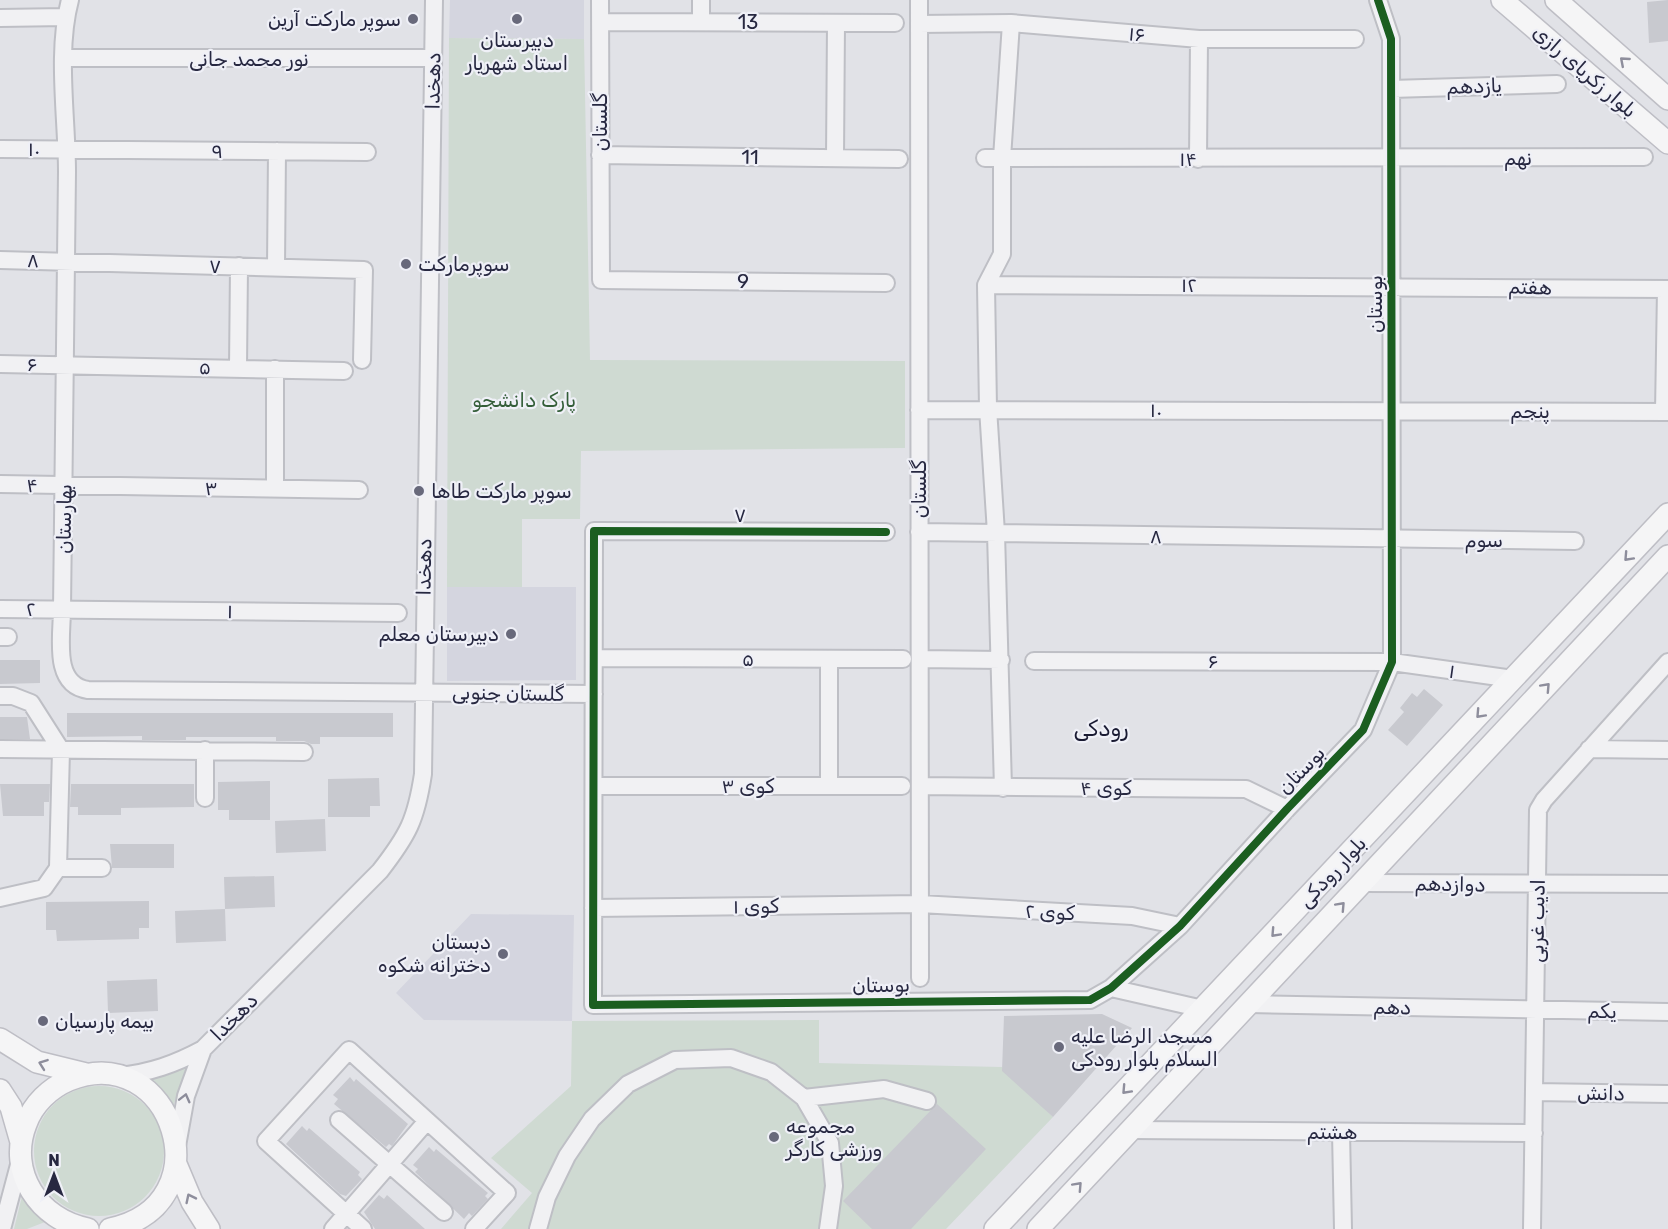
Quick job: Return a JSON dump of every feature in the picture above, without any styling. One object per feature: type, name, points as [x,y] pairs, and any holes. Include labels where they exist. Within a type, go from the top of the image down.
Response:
[{"type":"main road","name":"بلوار زکریای رازی","points":[[1556,0],[1668,99]]},
{"type":"main road","name":"بلوار زکریای رازی","points":[[1506,2],[1668,142]]},
{"type":"main road","name":"بلوار رودکی","points":[[994,1229],[1668,514]]},
{"type":"main road","name":"بلوار رودکی","points":[[1038,1229],[1668,556]]},
{"type":"main road","points":[[0,1039],[37,1062],[68,1071],[116,1076],[135,1083],[159,1102],[170,1120],[176,1157],[192,1202],[209,1229]]},
{"type":"main road","points":[[21,1149],[31,1112],[45,1096],[62,1083],[92,1074]]},
{"type":"main road","points":[[0,1090],[11,1107],[29,1188],[42,1206],[76,1228]]},
{"type":"main road","points":[[110,1229],[136,1221],[157,1204],[171,1181],[176,1157]]},
{"type":"street","name":"بهارستان","points":[[70,0],[65,17],[67,150],[63,670],[72,684],[81,689],[422,692]]},
{"type":"street","name":"دهخدا","points":[[203,1049],[380,871],[401,844],[417,811],[423,774],[422,692],[434,0]]},
{"type":"street","name":"گلستان","points":[[600,0],[601,280]]},
{"type":"street","points":[[701,0],[701,22]]},
{"type":"street","name":"گلستان","points":[[919,0],[919,532],[911,659],[911,786],[920,904],[920,978]]},
{"type":"street","name":"بوستان","points":[[593,908],[593,1005],[1090,1000],[1111,988],[1180,926],[1363,730],[1392,662],[1391,39],[1378,0]]},
{"type":"street","points":[[0,18],[65,17]]},
{"type":"street","name":"13","points":[[601,22],[895,24]]},
{"type":"street","points":[[1003,788],[1001,660],[988,408],[986,285],[1002,255],[994,158],[1011,22]]},
{"type":"street","name":"۱۶","points":[[919,24],[1011,22],[1199,39],[1355,39]]},
{"type":"street","points":[[835,158],[836,23]]},
{"type":"street","points":[[1198,159],[1199,39]]},
{"type":"street","name":"نور محمد جانی","points":[[65,58],[433,58]]},
{"type":"street","name":"یازدهم","points":[[1391,89],[1557,84]]},
{"type":"street","name":"۱۰","points":[[0,149],[67,150]]},
{"type":"street","name":"۹","points":[[67,150],[367,152]]},
{"type":"street","points":[[276,267],[277,151]]},
{"type":"street","name":"11","points":[[600,155],[899,159]]},
{"type":"street","name":"نهم","points":[[1392,159],[1644,157]]},
{"type":"street","name":"۱۴","points":[[994,158],[1392,159]]},
{"type":"street","name":"۸","points":[[0,260],[66,261]]},
{"type":"street","name":"۷","points":[[66,261],[364,270],[362,360]]},
{"type":"street","points":[[238,368],[239,266]]},
{"type":"street","name":"9","points":[[601,280],[886,283]]},
{"type":"street","name":"۱۲","points":[[986,285],[1392,285]]},
{"type":"street","name":"هفتم","points":[[1392,285],[1667,289]]},
{"type":"street","points":[[1666,412],[1667,289]]},
{"type":"street","name":"۶","points":[[0,364],[65,364]]},
{"type":"street","name":"۵","points":[[65,364],[344,371]]},
{"type":"street","points":[[275,369],[275,489]]},
{"type":"street","name":"۱۰","points":[[919,410],[988,408],[1392,411]]},
{"type":"street","name":"پنجم","points":[[1392,411],[1666,412]]},
{"type":"street","name":"۴","points":[[0,484],[64,486]]},
{"type":"street","name":"۳","points":[[64,486],[359,490]]},
{"type":"street","name":"۷","points":[[594,658],[594,531],[886,532]]},
{"type":"street","name":"۸","points":[[919,532],[1392,540]]},
{"type":"street","name":"سوم","points":[[1392,540],[1575,541]]},
{"type":"street","name":"۲","points":[[0,609],[62,609]]},
{"type":"street","name":"۱","points":[[62,609],[398,613]]},
{"type":"street","points":[[593,908],[594,658]]},
{"type":"street","name":"۵","points":[[594,658],[1001,660]]},
{"type":"street","points":[[829,659],[829,786]]},
{"type":"street","name":"۶","points":[[1034,661],[1392,662]]},
{"type":"street","name":"۱","points":[[1392,662],[1513,679]]},
{"type":"street","name":"ادیب غربی","points":[[1532,1229],[1538,810],[1668,662]]},
{"type":"street","name":"گلستان جنوبی","points":[[422,692],[594,694]]},
{"type":"street","points":[[0,696],[13,696],[31,702],[61,750],[58,868],[44,888],[0,898]]},
{"type":"street","points":[[0,749],[304,752]]},
{"type":"street","points":[[1590,749],[1668,750]]},
{"type":"street","points":[[205,750],[206,798]]},
{"type":"street","name":"کوی ۳","points":[[594,786],[911,786]]},
{"type":"street","name":"کوی ۴","points":[[911,786],[1246,789],[1287,809]]},
{"type":"street","points":[[58,868],[102,868]]},
{"type":"street","name":"دوازدهم","points":[[1363,883],[1537,886]]},
{"type":"street","points":[[1537,886],[1668,884]]},
{"type":"street","name":"کوی ۱","points":[[593,908],[920,904]]},
{"type":"street","name":"کوی ۲","points":[[920,904],[1132,916],[1180,926]]},
{"type":"street","points":[[1111,988],[1203,1008]]},
{"type":"street","name":"دهم","points":[[1249,1004],[1536,1010]]},
{"type":"street","name":"یکم","points":[[1536,1010],[1668,1012]]},
{"type":"street","points":[[116,1076],[151,1071],[203,1049]]},
{"type":"street","points":[[176,1157],[186,1096],[203,1049]]},
{"type":"street","points":[[363,1229],[266,1141],[349,1050],[507,1193],[474,1229]]},
{"type":"street","points":[[538,1229],[547,1197],[567,1156],[592,1119],[628,1084],[675,1060],[731,1058],[771,1072],[804,1098],[830,1143],[834,1185],[828,1229]]},
{"type":"street","points":[[804,1098],[884,1089],[927,1101]]},
{"type":"street","name":"دانش","points":[[1534,1092],[1668,1094]]},
{"type":"street","points":[[339,1120],[444,1212]]},
{"type":"street","points":[[333,1229],[427,1121]]},
{"type":"street","name":"هشتم","points":[[1131,1130],[1533,1133]]},
{"type":"street","points":[[1341,1132],[1343,1229]]},
{"type":"street","points":[[2,1229],[21,1149]]},
{"type":"shaded area","name":"دبیرستان استاد شهریار","points":[[450,0],[584,0],[584,39],[449,38]]},
{"type":"shaded area","name":"دبیرستان معلم","points":[[447,587],[576,587],[576,680],[447,681]]},
{"type":"shaded area","name":"دبستان دخترانه شکوه","points":[[471,914],[574,915],[572,1021],[424,1020],[396,993]]},
{"type":"green space","name":"پارک دانشجو","points":[[449,38],[584,39],[590,360],[905,361],[905,448],[581,451],[580,519],[522,519],[522,587],[447,587]]},
{"type":"green space","name":"مجموعه ورزشی کارگر","points":[[819,1020],[819,1063],[1002,1067],[1053,1117],[946,1229],[501,1229],[532,1193],[491,1158],[571,1086],[572,1021]]},
{"type":"green space","points":[[186,1067],[173,1107],[150,1080]]},
{"type":"green space","points":[[99,1086],[124,1091],[145,1105],[159,1126],[164,1151],[159,1176],[145,1197],[124,1211],[99,1216],[74,1211],[53,1197],[39,1176],[34,1151],[39,1126],[53,1105],[74,1091]]},
{"type":"green space","points":[[22,1196],[45,1222],[27,1229],[14,1229]]},
{"type":"building","points":[[1668,0],[1668,41],[1649,43],[1647,2]]},
{"type":"building","points":[[0,660],[40,660],[40,683],[0,684]]},
{"type":"building","points":[[1424,689],[1443,705],[1407,746],[1388,730],[1404,712],[1400,708],[1412,693],[1417,697]]},
{"type":"building","points":[[67,713],[393,713],[393,737],[320,737],[320,744],[311,744],[304,741],[276,741],[276,737],[186,737],[186,740],[142,740],[142,736],[67,737]]},
{"type":"building","points":[[0,717],[27,717],[30,739],[0,739]]},
{"type":"building","points":[[379,778],[380,806],[370,806],[370,817],[328,817],[328,779]]},
{"type":"building","points":[[270,781],[270,820],[229,820],[229,810],[218,810],[218,782]]},
{"type":"building","points":[[0,784],[50,784],[49,802],[44,802],[44,816],[3,816]]},
{"type":"building","points":[[71,784],[194,784],[194,807],[121,808],[121,815],[78,815],[78,807],[70,807]]},
{"type":"building","points":[[325,819],[326,851],[276,853],[275,821]]},
{"type":"building","points":[[110,844],[174,844],[174,868],[112,868]]},
{"type":"building","points":[[274,876],[275,907],[225,909],[224,877]]},
{"type":"building","points":[[149,901],[149,928],[139,928],[139,939],[57,941],[56,930],[46,930],[46,902]]},
{"type":"building","points":[[225,909],[226,941],[176,943],[175,911]]},
{"type":"building","points":[[157,979],[158,1011],[108,1013],[107,981]]},
{"type":"building","name":"مسجد الرضا علیه السلام بلوار رودکی","points":[[1102,1014],[1132,1028],[1053,1117],[1002,1071],[1004,1016]]},
{"type":"building","points":[[350,1077],[354,1082],[356,1079],[408,1124],[392,1146],[389,1144],[386,1147],[334,1104],[338,1099],[333,1095]]},
{"type":"building","points":[[937,1104],[986,1149],[911,1229],[872,1229],[843,1201]]},
{"type":"building","points":[[302,1126],[307,1131],[309,1128],[360,1172],[358,1175],[362,1179],[346,1196],[340,1194],[286,1144]]},
{"type":"building","points":[[429,1147],[434,1152],[436,1149],[488,1193],[485,1196],[488,1199],[472,1216],[469,1213],[464,1219],[415,1172],[418,1169],[413,1165]]},
{"type":"building","points":[[379,1195],[384,1199],[387,1195],[425,1229],[375,1229],[364,1212]]},
{"type":"cycle path","points":[[886,532],[594,531],[593,1005],[1090,1000],[1111,988],[1180,926],[1363,730],[1392,662],[1391,39],[1378,0]]},
{"type":"place","name":"سوپر مارکت آرین","points":[[413,19]]},
{"type":"place","name":"دبیرستان استاد شهریار","points":[[517,19]]},
{"type":"place","name":"سوپرمارکت","points":[[406,264]]},
{"type":"place","name":"سوپر مارکت طاها","points":[[419,491]]},
{"type":"place","name":"دبیرستان معلم","points":[[511,634]]},
{"type":"place","name":"دبستان دخترانه شکوه","points":[[503,954]]},
{"type":"place","name":"بیمه پارسیان","points":[[43,1021]]},
{"type":"place","name":"مسجد الرضا علیه السلام بلوار رودکی","points":[[1059,1047]]},
{"type":"place","name":"مجموعه ورزشی کارگر","points":[[774,1137]]},
{"type":"district","name":"رودکی","points":[[1101,728]]}]
